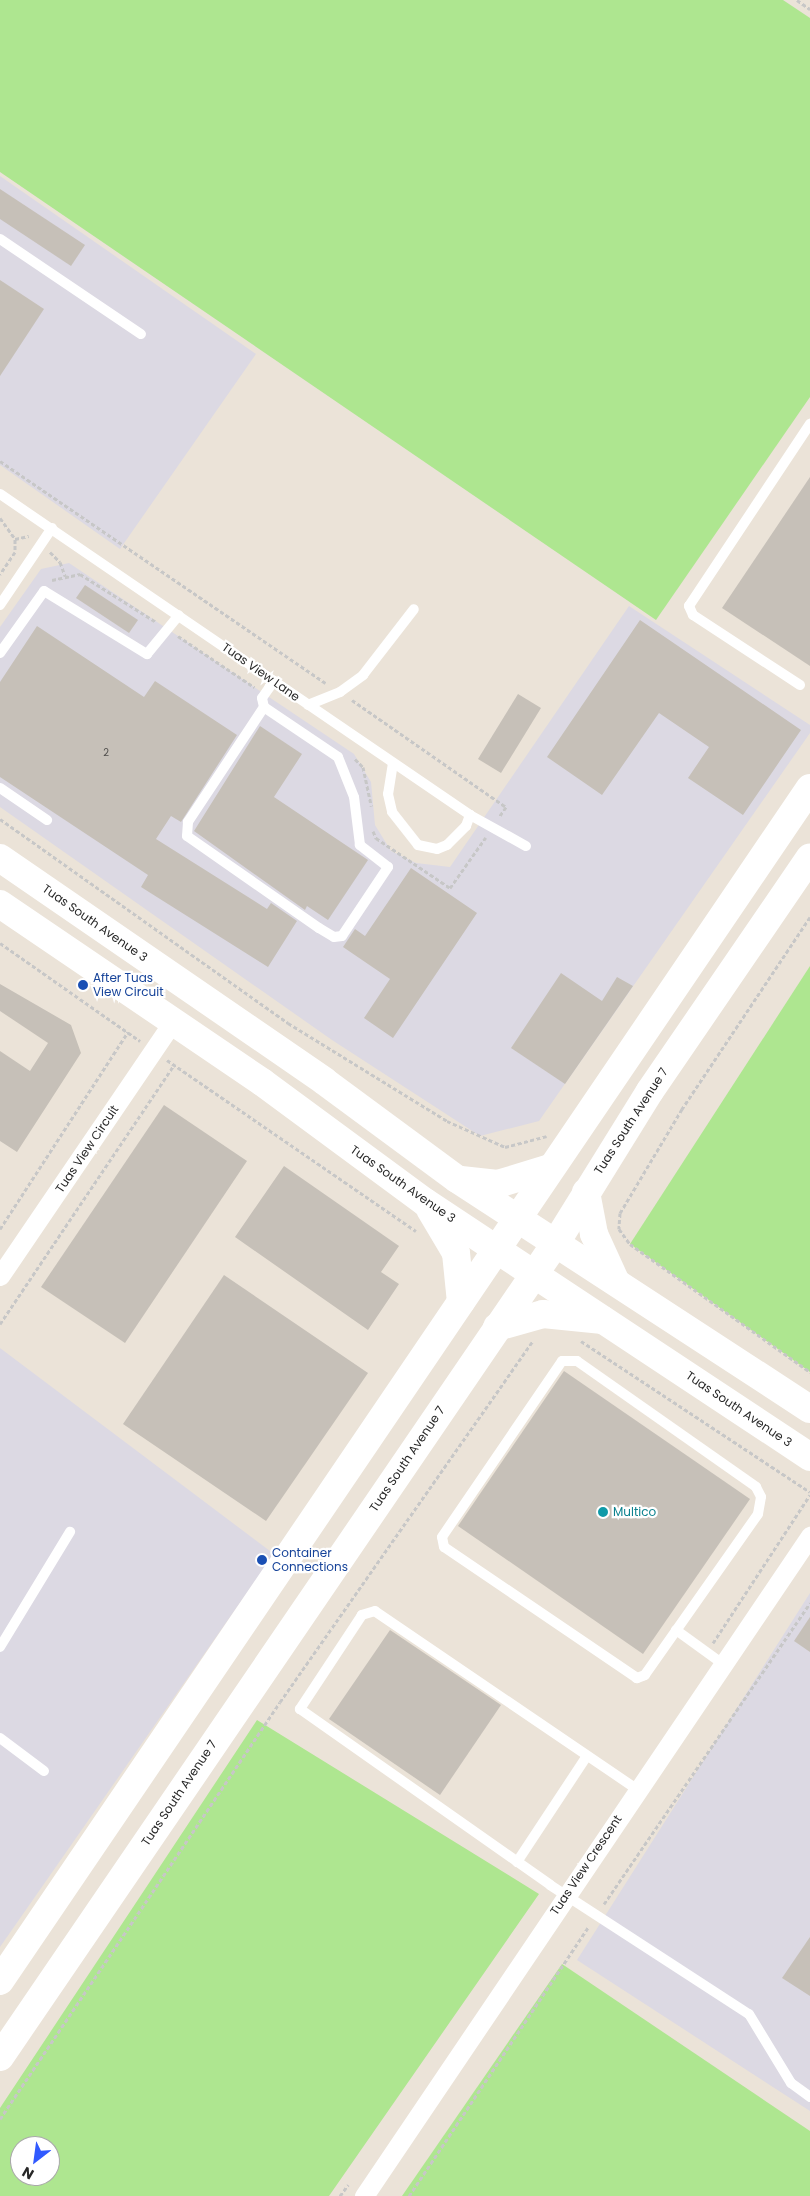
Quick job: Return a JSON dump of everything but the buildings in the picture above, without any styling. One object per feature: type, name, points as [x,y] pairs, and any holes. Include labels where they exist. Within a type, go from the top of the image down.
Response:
[{"type":"street","points":[[0,1981],[516,1218],[810,788]]},
{"type":"street","name":"Tuas South Avenue 7","points":[[0,2057],[556,1242],[586,1192],[810,857]]},
{"type":"street","name":"Tuas South Avenue 3","points":[[0,858],[324,1081],[457,1179],[810,1409]]},
{"type":"street","name":"Tuas South Avenue 3","points":[[0,904],[173,1021],[425,1202],[497,1246],[810,1457]]},
{"type":"street","name":"Tuas View Circuit","points":[[0,1276],[173,1021]]},
{"type":"street","points":[[457,1179],[498,1184],[550,1168]]},
{"type":"street","points":[[586,1192],[597,1243],[616,1283]]},
{"type":"street","points":[[425,1202],[450,1236],[460,1270],[461,1302]]},
{"type":"street","points":[[497,1327],[543,1314],[607,1320]]},
{"type":"street","name":"Tuas View Crescent","points":[[364,2196],[810,1536]]},
{"type":"lane","points":[[0,239],[141,334]]},
{"type":"lane","points":[[800,686],[693,615],[689,606],[810,424]]},
{"type":"lane","name":"Tuas View Lane","points":[[0,494],[470,815],[526,846]]},
{"type":"lane","points":[[0,605],[52,528]]},
{"type":"lane","points":[[0,653],[44,591],[142,653],[151,654],[179,615]]},
{"type":"lane","points":[[308,705],[340,692],[363,676],[414,609]]},
{"type":"lane","points":[[264,707],[338,757],[354,797],[360,845],[388,867],[342,936],[334,937],[319,928],[187,836],[188,822],[264,707],[265,694],[274,681]]},
{"type":"lane","points":[[393,763],[388,794],[392,812],[418,845],[437,849],[447,845],[466,826],[470,815]]},
{"type":"lane","points":[[0,788],[48,820]]},
{"type":"lane","points":[[562,1361],[578,1361],[756,1487],[761,1497],[758,1514],[676,1630],[644,1675],[629,1675],[444,1546],[442,1537],[562,1361]]},
{"type":"lane","points":[[0,1647],[70,1532]]},
{"type":"lane","points":[[638,1790],[375,1611],[362,1615],[301,1705],[302,1713],[308,1718],[566,1895],[749,2014],[791,2083],[810,2097]]},
{"type":"lane","points":[[676,1630],[723,1664]]},
{"type":"lane","points":[[0,1738],[44,1771]]},
{"type":"lane","points":[[517,1862],[587,1756]]},
{"type":"path","points":[[797,0],[810,9]]},
{"type":"path","points":[[0,518],[16,539],[15,552],[0,574]]},
{"type":"path","points":[[42,583],[80,574],[265,694]]},
{"type":"path","points":[[350,754],[363,767]]},
{"type":"path","points":[[0,819],[288,1022],[447,1121],[506,1147],[556,1132]]},
{"type":"path","points":[[810,918],[682,1109],[620,1213],[620,1229],[630,1244],[810,1372]]},
{"type":"path","points":[[0,943],[154,1050],[174,1066],[423,1236]]},
{"type":"path","points":[[0,1229],[128,1032]]},
{"type":"path","points":[[0,1324],[174,1066]]},
{"type":"path","points":[[0,2119],[280,1702],[536,1338]]},
{"type":"path","points":[[575,1338],[810,1492]]},
{"type":"path","points":[[409,2196],[596,1915],[810,1603]]},
{"type":"path","points":[[280,1702],[285,1705]]},
{"type":"shaded area","points":[[0,176],[256,354],[120,549],[0,465]]},
{"type":"shaded area","points":[[69,563],[354,754],[371,782],[375,825],[391,851],[416,863],[450,867],[629,606],[810,725],[810,733],[539,1121],[480,1136],[332,1040],[0,807],[0,627],[41,569]]},
{"type":"shaded area","points":[[0,1348],[274,1554],[0,1947]]},
{"type":"shaded area","points":[[810,1593],[810,2111],[577,1960]]},
{"type":"green space","points":[[0,0],[783,0],[810,18],[810,397],[656,620],[0,172]]},
{"type":"green space","points":[[810,966],[810,1372],[630,1244]]},
{"type":"green space","points":[[257,1720],[539,1894],[329,2196],[0,2196],[0,2108]]},
{"type":"green space","points":[[562,1964],[810,2131],[810,2196],[402,2196]]},
{"type":"place","name":"After Tuas View Circuit","points":[[83,985]]},
{"type":"place","name":"Multico","points":[[603,1512]]},
{"type":"place","name":"Container Connections","points":[[262,1560]]}]
